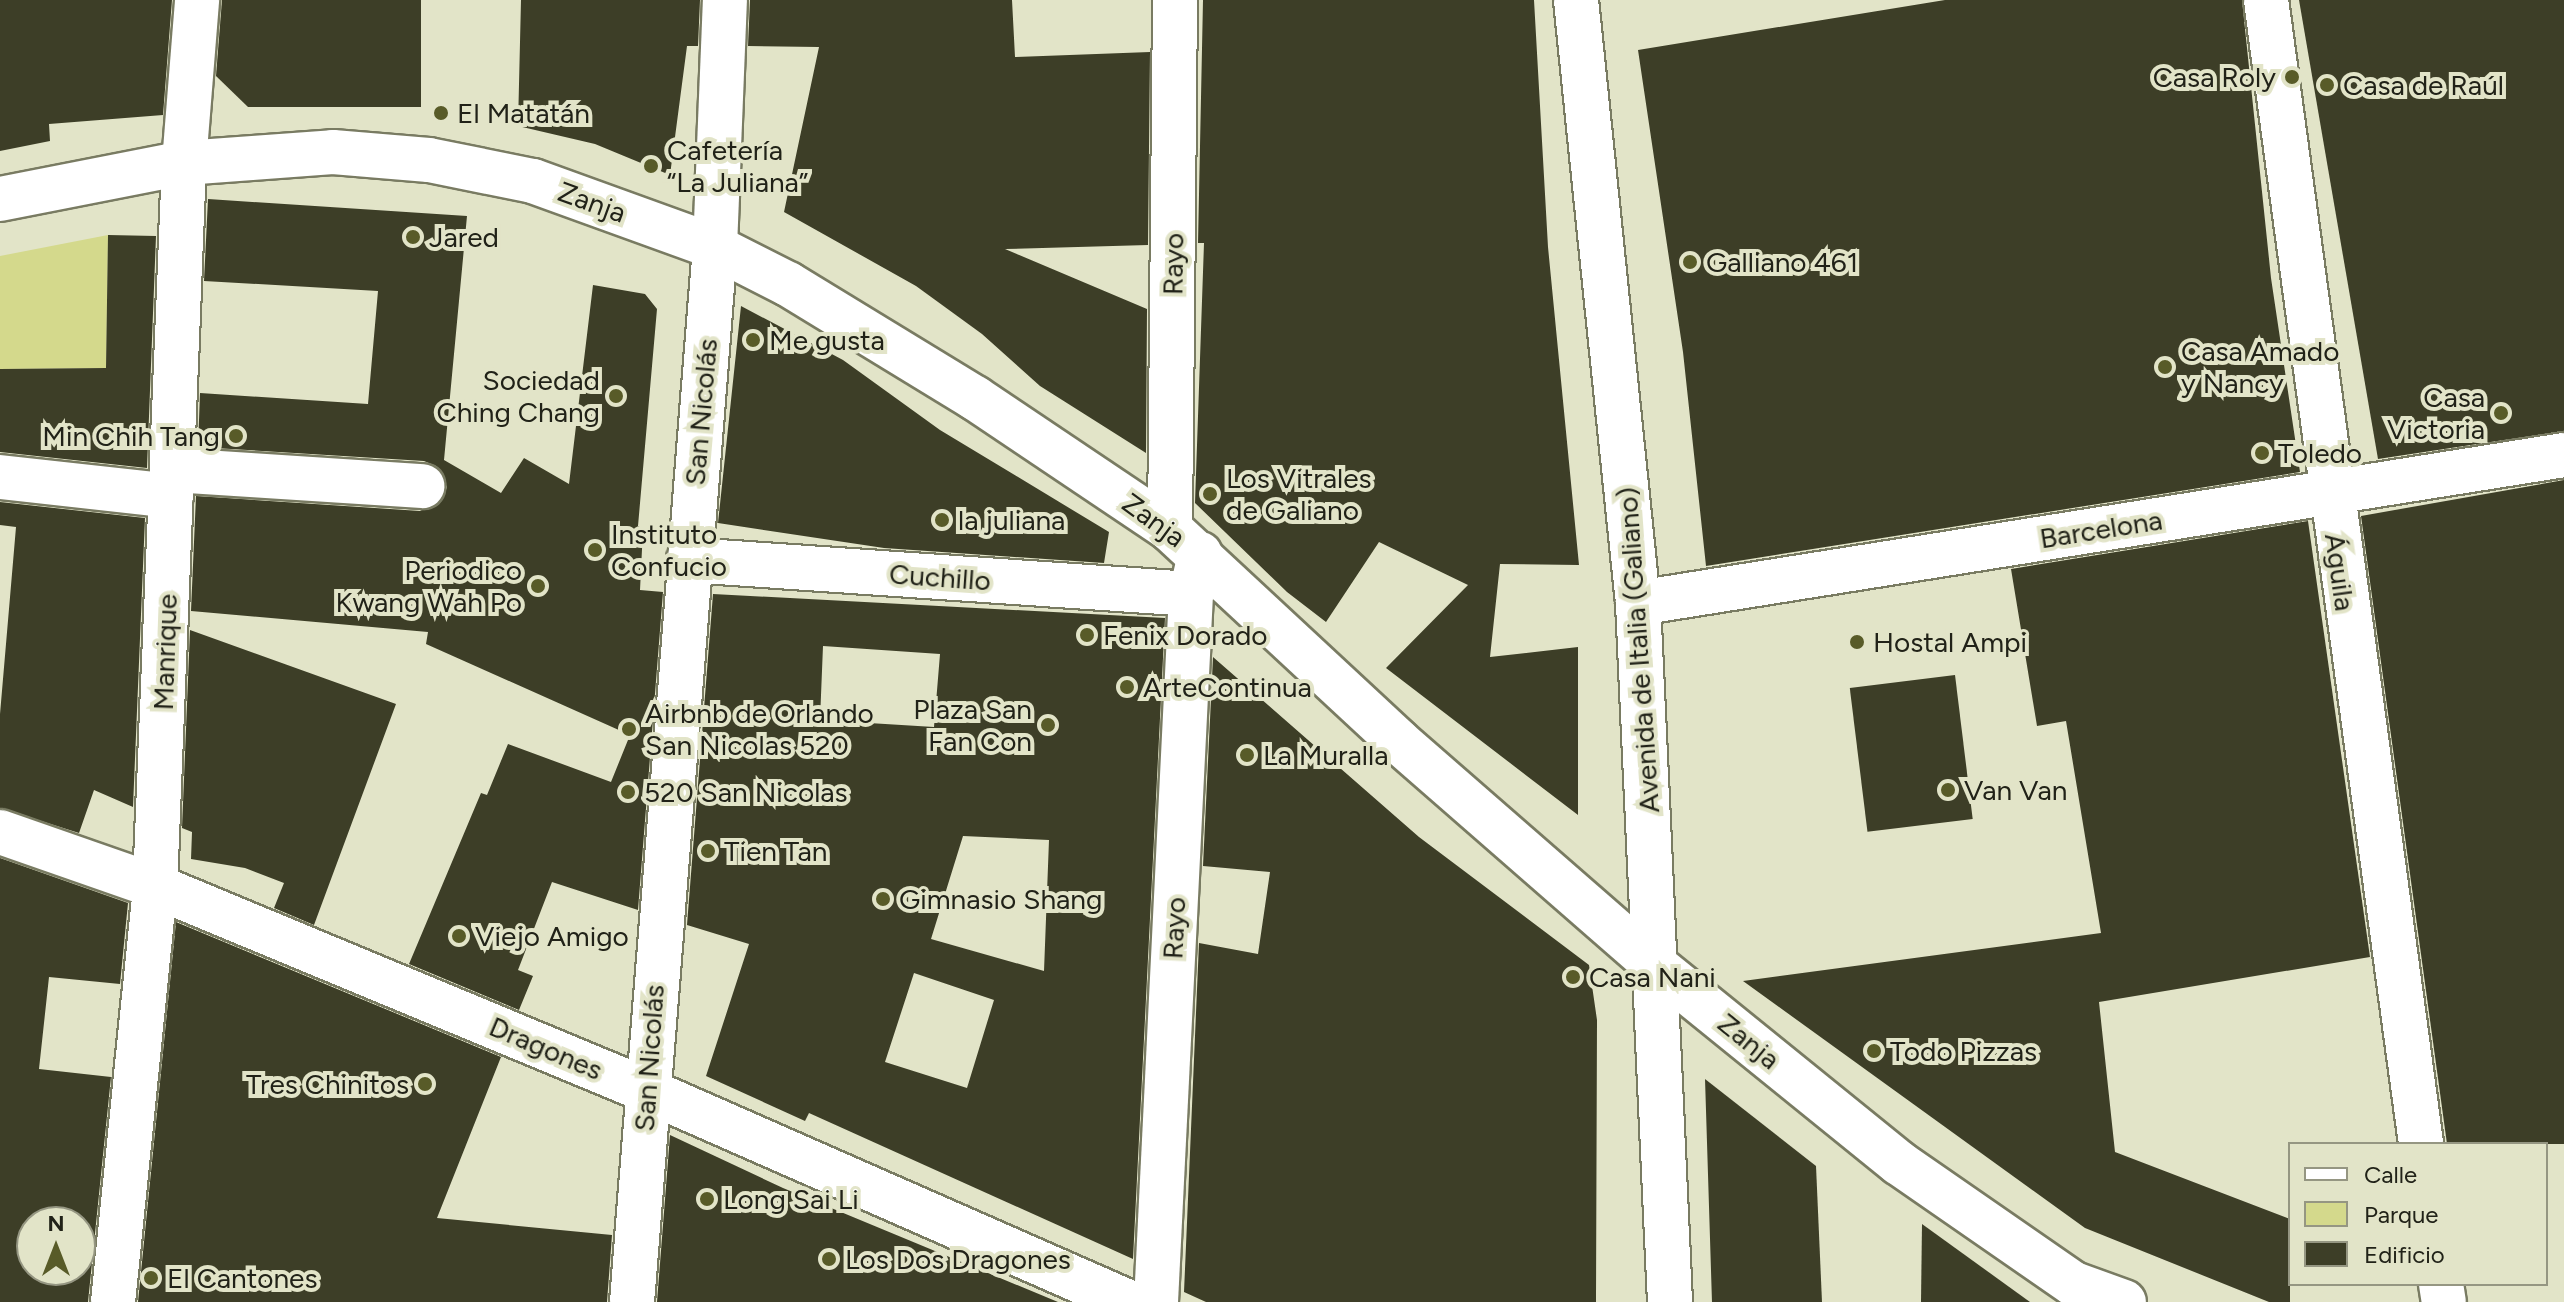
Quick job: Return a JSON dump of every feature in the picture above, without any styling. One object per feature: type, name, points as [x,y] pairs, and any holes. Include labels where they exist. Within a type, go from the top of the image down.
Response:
[{"type":"street","name":"Manrique","points":[[113,1302],[155,886],[184,163],[197,0]]},
{"type":"street","name":"San Nicolás","points":[[632,1302],[646,1090],[715,247],[725,0]]},
{"type":"street","name":"Rayo","points":[[1156,1302],[1187,559],[1175,0]]},
{"type":"street","name":"Avenida de Italia (Galiano)","points":[[1576,0],[1638,603],[1670,1302]]},
{"type":"street","name":"Águila","points":[[2266,0],[2329,492],[2421,1142]]},
{"type":"street","name":"Zanja","points":[[0,199],[184,163],[333,152],[429,160],[533,181],[715,247],[886,341],[1187,559],[1657,967],[1899,1163],[2074,1284],[2124,1302]]},
{"type":"street","name":"Barcelona","points":[[1638,603],[2564,455]]},
{"type":"street","points":[[0,477],[422,486]]},
{"type":"street","name":"Cuchillo","points":[[689,560],[1187,559]]},
{"type":"street","name":"Dragones","points":[[0,832],[155,886],[646,1090],[1128,1302]]},
{"type":"green space","points":[[108,235],[106,368],[0,369],[0,256]]},
{"type":"building","points":[[0,0],[172,0],[163,115],[49,124],[50,141],[0,151]]},
{"type":"building","points":[[222,0],[421,0],[421,107],[248,107],[216,76]]},
{"type":"building","points":[[521,0],[700,0],[698,46],[687,46],[670,175],[595,144],[518,126]]},
{"type":"building","points":[[750,0],[1012,0],[1015,57],[1150,52],[1148,245],[1005,249],[1147,309],[1146,453],[1040,386],[982,334],[916,286],[784,212],[819,47],[748,46]]},
{"type":"building","points":[[1203,0],[1534,0],[1548,247],[1579,565],[1500,564],[1490,657],[1578,647],[1578,815],[1386,668],[1468,585],[1379,542],[1326,622],[1287,592],[1195,503],[1204,243],[1198,243]]},
{"type":"building","points":[[1945,0],[2242,0],[2271,278],[2300,472],[1706,566],[1683,352],[1638,50]]},
{"type":"building","points":[[2299,0],[2564,0],[2564,431],[2378,459]]},
{"type":"building","points":[[208,199],[467,216],[444,460],[501,493],[524,458],[569,484],[593,285],[645,294],[657,309],[638,526],[643,529],[640,590],[663,592],[638,910],[552,882],[518,970],[533,976],[519,1010],[409,964],[481,793],[487,795],[508,744],[611,782],[630,735],[426,644],[428,632],[191,611],[196,496],[420,511],[442,500],[447,487],[436,466],[424,461],[198,447],[200,393],[368,404],[378,291],[204,281]]},
{"type":"building","points":[[108,235],[156,236],[147,468],[0,452],[0,369],[106,368]]},
{"type":"building","points":[[741,306],[843,360],[940,430],[1109,532],[1104,563],[884,548],[718,523]]},
{"type":"building","points":[[2564,480],[2564,1144],[2447,1142],[2361,516]]},
{"type":"building","points":[[0,502],[145,518],[133,807],[94,790],[79,833],[0,808],[0,714],[16,527],[0,525]]},
{"type":"building","points":[[2308,521],[2370,957],[2099,1002],[2115,1152],[2288,1218],[2290,1302],[2269,1302],[2085,1228],[1743,981],[2101,933],[2066,721],[2037,726],[2011,569]]},
{"type":"building","points":[[713,594],[1165,618],[1133,1259],[809,1113],[805,1121],[706,1076],[749,944],[687,925]],"holes":[[[823,646],[940,654],[934,727],[820,720]],[[963,836],[1049,840],[1044,971],[931,939]],[[914,973],[994,1000],[967,1088],[885,1062]]]},
{"type":"building","points":[[190,630],[396,704],[314,925],[274,908],[284,883],[245,868],[191,859],[192,832],[182,828]]},
{"type":"building","points":[[1213,657],[1419,837],[1589,965],[1597,1020],[1596,1302],[1206,1302],[1184,1292],[1199,943],[1258,954],[1270,872],[1203,866]]},
{"type":"building","points":[[1955,675],[1973,819],[1867,832],[1850,688]]},
{"type":"building","points":[[0,858],[128,903],[120,984],[49,977],[39,1069],[111,1077],[96,1224],[96,1206],[16,1206],[16,1286],[90,1286],[88,1302],[0,1302]]},
{"type":"building","points":[[176,922],[501,1057],[437,1218],[612,1235],[607,1302],[138,1302]]},
{"type":"building","points":[[1705,1079],[1816,1166],[1822,1302],[1712,1302]]},
{"type":"building","points":[[670,1135],[783,1188],[1058,1302],[657,1302]]},
{"type":"building","points":[[1922,1224],[2030,1302],[1921,1302]]},
{"type":"place","name":"Casa Roly","points":[[2292,77]]},
{"type":"place","name":"Casa de Raúl","points":[[2327,85]]},
{"type":"place","name":"El Matatán","points":[[441,113]]},
{"type":"place","name":"Cafetería “La Juliana”","points":[[651,166]]},
{"type":"place","name":"Jared","points":[[413,237]]},
{"type":"place","name":"Galliano 461","points":[[1690,262]]},
{"type":"place","name":"Me gusta","points":[[753,340]]},
{"type":"place","name":"Casa Amado y Nancy","points":[[2165,367]]},
{"type":"place","name":"Sociedad Ching Chang","points":[[616,396]]},
{"type":"place","name":"Casa Victoria","points":[[2501,413]]},
{"type":"place","name":"Min Chih Tang","points":[[236,436]]},
{"type":"place","name":"Toledo","points":[[2262,453]]},
{"type":"place","name":"Los Vitrales de Galiano","points":[[1210,494]]},
{"type":"place","name":"la juliana","points":[[942,520]]},
{"type":"place","name":"Instituto Confucio","points":[[595,550]]},
{"type":"place","name":"Periodico Kwang Wah Po","points":[[538,586]]},
{"type":"place","name":"Fenix Dorado","points":[[1087,635]]},
{"type":"place","name":"Hostal Ampi","points":[[1857,642]]},
{"type":"place","name":"ArteContinua","points":[[1127,687]]},
{"type":"place","name":"Plaza San Fan Con","points":[[1048,725]]},
{"type":"place","name":"Airbnb de Orlando San Nicolas 520","points":[[629,729]]},
{"type":"place","name":"La Muralla","points":[[1247,755]]},
{"type":"place","name":"Van Van","points":[[1948,790]]},
{"type":"place","name":"520 San Nicolas","points":[[628,792]]},
{"type":"place","name":"Tien Tan","points":[[708,851]]},
{"type":"place","name":"Gimnasio Shang","points":[[883,899]]},
{"type":"place","name":"Viejo Amigo","points":[[459,936]]},
{"type":"place","name":"Casa Nani","points":[[1573,977]]},
{"type":"place","name":"Todo Pizzas","points":[[1874,1051]]},
{"type":"place","name":"Tres Chinitos","points":[[425,1084]]},
{"type":"place","name":"Long Sai Li","points":[[707,1199]]},
{"type":"place","name":"Los Dos Dragones","points":[[829,1259]]},
{"type":"place","name":"El Cantones","points":[[151,1278]]}]
